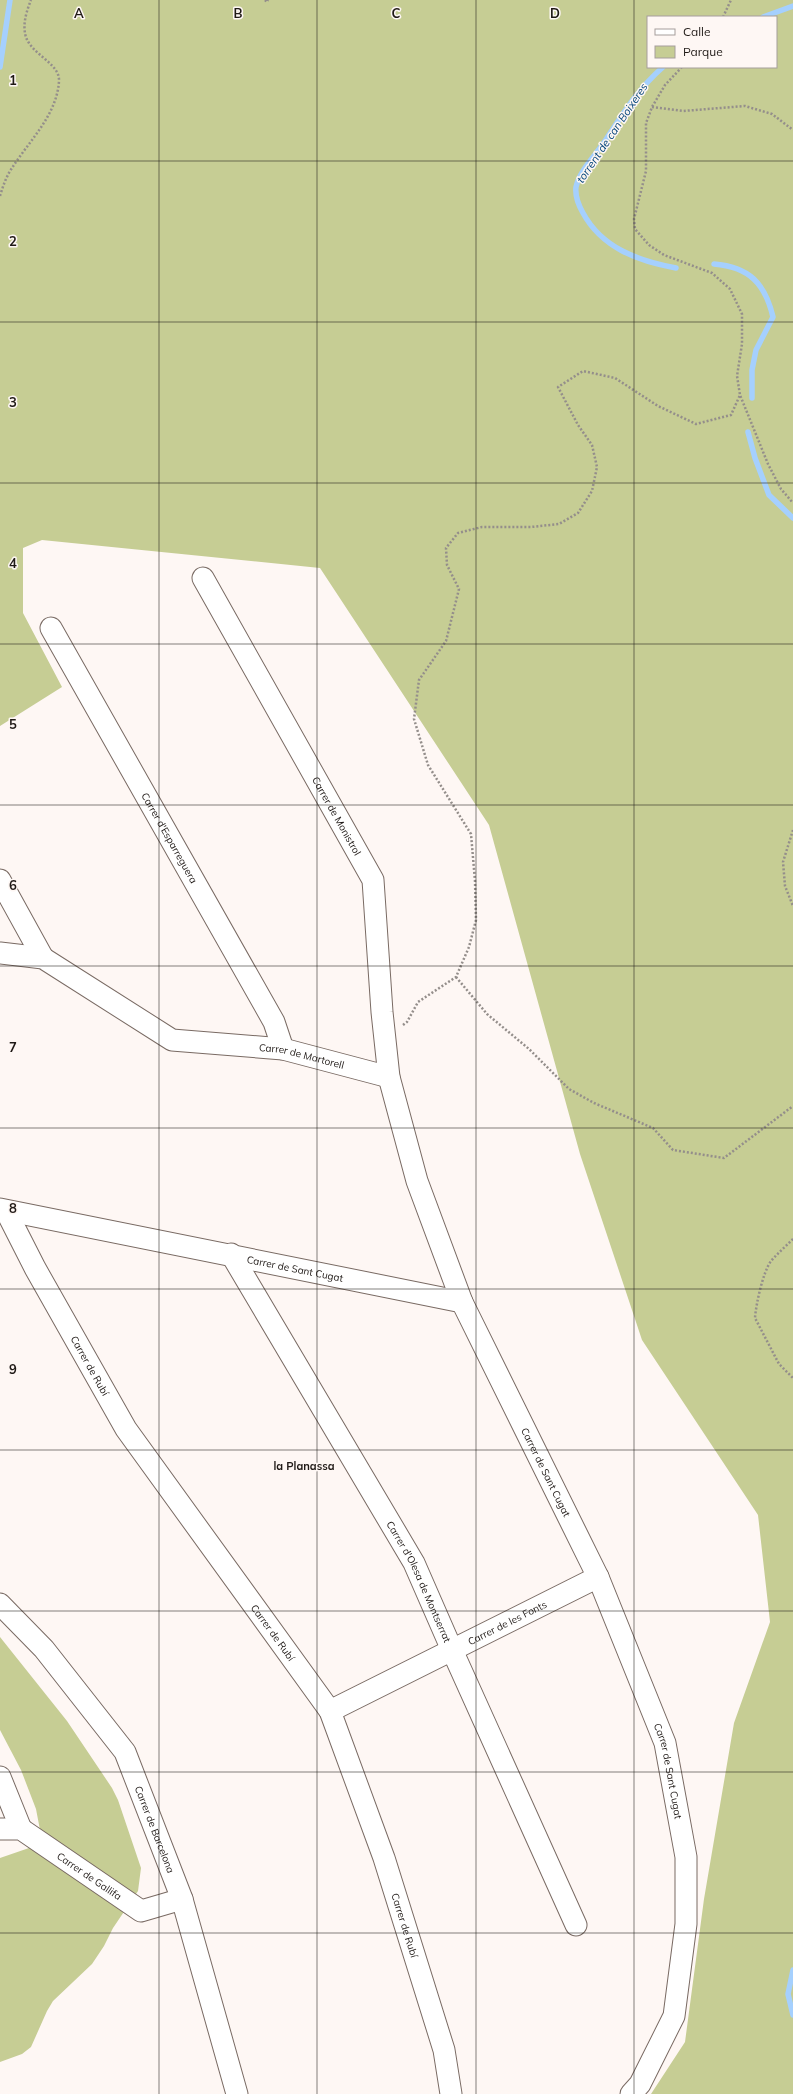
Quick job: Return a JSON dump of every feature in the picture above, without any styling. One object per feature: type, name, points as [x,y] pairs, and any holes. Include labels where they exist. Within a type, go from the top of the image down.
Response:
[{"type":"street","name":"Carrer de Monistrol","points":[[203,578],[373,880],[384,1037],[389,1077]]},
{"type":"street","name":"Carrer d'Esparreguera","points":[[51,628],[274,1022],[283,1049]]},
{"type":"street","points":[[0,880],[43,958]]},
{"type":"street","name":"Carrer de Martorell","points":[[0,953],[43,958],[172,1040],[283,1049],[389,1077]]},
{"type":"street","points":[[389,1077],[416,1181],[462,1302]]},
{"type":"street","name":"Carrer de Sant Cugat","points":[[3,1210],[231,1254],[462,1302],[598,1577],[665,1743],[686,1857],[686,1924],[674,2016],[640,2084],[630,2094]]},
{"type":"street","name":"Carrer de Rubí","points":[[3,1210],[126,1429],[330,1711],[384,1858],[444,2050],[451,2094]]},
{"type":"street","name":"Carrer d'Olesa de Montserrat","points":[[231,1254],[414,1563],[576,1925]]},
{"type":"street","name":"Carrer de les Fonts","points":[[330,1711],[598,1577]]},
{"type":"street","name":"Carrer de Barcelona","points":[[0,1604],[44,1649],[125,1752],[182,1899],[237,2094]]},
{"type":"street","points":[[0,1777],[21,1829],[0,1829]]},
{"type":"street","name":"Carrer de Gallifa","points":[[21,1829],[141,1910],[182,1899]]},
{"type":"path","points":[[0,196],[3,185],[12,168],[29,146],[53,107],[59,80],[55,69],[31,48],[26,38],[24,25],[31,0]]},
{"type":"path","points":[[265,0],[267,2],[268,0]]},
{"type":"path","points":[[723,16],[731,0]]},
{"type":"path","points":[[681,68],[665,85],[652,107],[646,123],[646,171],[634,219],[635,229],[648,245],[664,255],[712,273],[730,289],[742,314],[742,344],[737,376],[740,395],[768,464],[781,489],[793,503]]},
{"type":"path","points":[[652,107],[683,111],[745,106],[772,114],[793,130]]},
{"type":"path","points":[[384,1037],[407,1022],[418,1002],[456,977],[469,947],[476,920],[475,881],[471,834],[428,765],[414,719],[419,680],[446,641],[459,589],[447,565],[446,548],[458,533],[482,527],[531,527],[559,524],[578,513],[592,491],[597,467],[592,445],[578,425],[558,387],[583,371],[615,378],[658,406],[696,424],[732,415],[740,395]]},
{"type":"path","points":[[793,830],[784,862],[785,886],[793,906]]},
{"type":"path","points":[[456,977],[487,1014],[528,1049],[568,1089],[594,1103],[653,1128],[673,1150],[724,1158],[793,1106]]},
{"type":"path","points":[[793,1239],[771,1262],[767,1269],[755,1310],[755,1318],[779,1364],[793,1378]]},
{"type":"green space","points":[[0,0],[793,0],[793,2094],[651,2094],[685,2042],[704,1899],[734,1723],[770,1622],[758,1515],[642,1340],[580,1154],[489,825],[320,568],[42,540],[23,548],[23,613],[62,687],[0,726]]},
{"type":"green space","points":[[0,1637],[67,1721],[112,1788],[118,1800],[141,1868],[138,1891],[113,1928],[104,1946],[92,1964],[53,2001],[31,2047],[22,2054],[0,2062],[0,1858],[29,1848],[40,1830],[36,1809],[21,1770],[0,1730]]},
{"type":"waterway","points":[[0,67],[10,0]]},
{"type":"waterway","name":"torrent de can Boixeres","points":[[766,16],[793,6]]},
{"type":"waterway","name":"torrent de can Boixeres","points":[[662,68],[639,92],[581,174],[576,187],[576,193],[580,207],[591,225],[611,244],[635,257],[676,268]]},
{"type":"waterway","name":"torrent de can Boixeres","points":[[714,264],[737,269],[746,273],[760,286],[770,305],[773,317],[756,350],[752,370],[752,398]]},
{"type":"waterway","name":"torrent de can Boixeres","points":[[748,432],[755,458],[769,495],[793,518]]},
{"type":"waterway","name":"torrent de can Boixeres","points":[[793,1970],[788,1994],[793,2015]]},
{"type":"district","name":"la Planassa","points":[[304,1466]]}]
